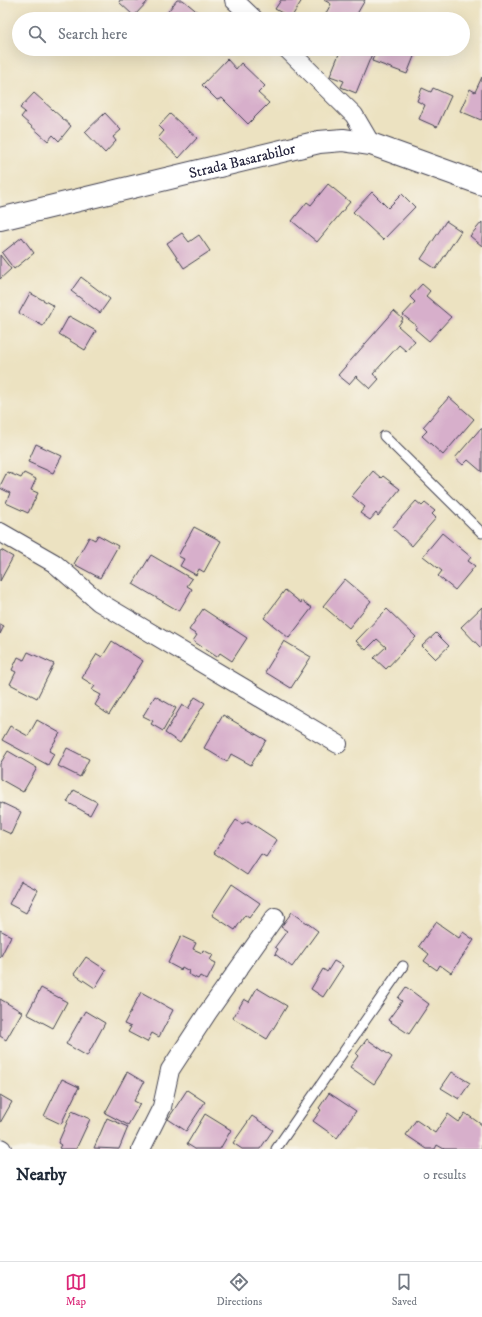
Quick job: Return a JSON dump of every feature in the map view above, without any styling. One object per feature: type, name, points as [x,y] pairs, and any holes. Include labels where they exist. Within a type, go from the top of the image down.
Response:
[{"type":"street","points":[[234,0],[247,12]]},
{"type":"street","points":[[294,56],[354,115],[371,144]]},
{"type":"street","name":"Strada Basarabilor","points":[[0,219],[319,142],[343,140],[371,144],[482,184]]},
{"type":"street","points":[[0,532],[54,564],[99,602],[338,744]]},
{"type":"street","points":[[140,1149],[162,1107],[170,1070],[208,1012],[275,917]]},
{"type":"lane","points":[[384,436],[482,533]]},
{"type":"lane","points":[[276,1149],[403,966]]},
{"type":"building","points":[[120,0],[149,0],[138,12],[130,12],[119,2]]},
{"type":"building","points":[[177,0],[183,0],[198,12],[168,12]]},
{"type":"building","points":[[281,0],[302,0],[295,12],[280,12],[275,9]]},
{"type":"building","points":[[324,0],[365,0],[358,12],[327,12],[331,4]]},
{"type":"building","points":[[338,56],[371,56],[356,93],[341,87],[344,81],[330,76]]},
{"type":"building","points":[[374,56],[414,56],[407,74],[372,61]]},
{"type":"building","points":[[227,59],[236,69],[241,63],[265,86],[258,93],[269,103],[248,124],[222,98],[217,100],[202,85]]},
{"type":"building","points":[[482,77],[481,120],[460,111],[470,89],[475,92]]},
{"type":"building","points":[[422,88],[431,92],[433,88],[451,96],[437,127],[419,119],[425,105],[417,101]]},
{"type":"building","points":[[34,93],[71,126],[59,141],[53,135],[48,141],[21,117],[25,112],[20,108]]},
{"type":"building","points":[[105,113],[121,130],[113,137],[116,141],[105,153],[85,132]]},
{"type":"building","points":[[170,114],[197,138],[179,158],[158,138],[164,131],[159,126]]},
{"type":"building","points":[[328,184],[350,202],[317,242],[292,221],[307,202],[311,205]]},
{"type":"building","points":[[372,192],[388,208],[402,194],[415,207],[383,240],[353,212]]},
{"type":"building","points":[[446,221],[461,231],[436,269],[421,259]]},
{"type":"building","points":[[482,222],[482,246],[470,236]]},
{"type":"building","points":[[182,233],[189,242],[199,235],[210,251],[184,268],[167,243]]},
{"type":"building","points":[[22,237],[34,253],[14,269],[2,253]]},
{"type":"building","points":[[0,255],[11,269],[0,279]]},
{"type":"building","points":[[81,277],[110,299],[100,313],[71,291]]},
{"type":"building","points":[[422,284],[430,291],[426,296],[451,317],[429,341],[415,329],[417,326],[403,315],[415,302],[410,297]]},
{"type":"building","points":[[30,293],[54,306],[43,326],[19,313]]},
{"type":"building","points":[[394,311],[403,319],[398,326],[415,341],[406,351],[399,345],[373,374],[379,379],[370,389],[356,376],[349,384],[338,375]]},
{"type":"building","points":[[69,316],[96,331],[85,350],[59,334]]},
{"type":"building","points":[[449,397],[474,419],[443,455],[422,436],[427,431],[423,427]]},
{"type":"building","points":[[481,428],[482,472],[468,460],[463,465],[455,458]]},
{"type":"building","points":[[36,444],[62,456],[53,473],[28,462]]},
{"type":"building","points":[[373,471],[381,478],[383,476],[400,489],[378,516],[376,513],[370,520],[360,513],[365,507],[352,496]]},
{"type":"building","points":[[7,472],[21,478],[24,473],[36,479],[31,490],[38,493],[28,513],[6,503],[10,493],[0,488],[0,486]]},
{"type":"building","points":[[416,501],[422,506],[425,503],[435,511],[432,514],[436,518],[412,546],[392,528]]},
{"type":"building","points":[[194,527],[221,541],[204,572],[199,569],[196,575],[180,566],[184,559],[178,556]]},
{"type":"building","points":[[442,533],[471,557],[468,561],[475,566],[455,590],[438,576],[442,571],[423,556]]},
{"type":"building","points":[[98,535],[118,546],[100,578],[74,564],[89,537],[95,540]]},
{"type":"building","points":[[1,550],[13,557],[0,581],[0,552]]},
{"type":"building","points":[[151,555],[192,579],[187,586],[192,589],[179,611],[133,584]]},
{"type":"building","points":[[345,579],[371,601],[349,628],[323,606]]},
{"type":"building","points":[[285,590],[301,603],[302,601],[312,608],[289,638],[264,618]]},
{"type":"building","points":[[482,607],[482,646],[480,647],[461,627]]},
{"type":"building","points":[[203,609],[247,638],[232,661],[220,653],[217,657],[193,641],[197,635],[189,630]]},
{"type":"building","points":[[387,609],[416,637],[386,669],[374,658],[386,647],[377,639],[366,650],[356,641]]},
{"type":"building","points":[[0,624],[4,626],[0,634]]},
{"type":"building","points":[[436,633],[449,646],[435,659],[422,646]]},
{"type":"building","points":[[112,641],[143,661],[109,715],[95,705],[101,695],[92,690],[95,686],[82,678],[97,654],[102,657]]},
{"type":"building","points":[[284,641],[311,657],[291,688],[265,672]]},
{"type":"building","points":[[28,652],[54,664],[37,698],[10,684],[16,672],[12,670],[18,657],[24,660]]},
{"type":"building","points":[[155,696],[176,708],[163,731],[151,724],[153,721],[143,716]]},
{"type":"building","points":[[195,697],[205,703],[180,743],[165,733],[182,705],[188,709]]},
{"type":"building","points":[[223,715],[266,740],[251,765],[231,754],[227,762],[204,748]]},
{"type":"building","points":[[37,720],[60,733],[49,751],[54,754],[48,765],[2,740],[10,726],[28,736]]},
{"type":"building","points":[[67,748],[89,759],[80,777],[58,766]]},
{"type":"building","points":[[8,751],[37,768],[23,792],[0,779],[0,764]]},
{"type":"building","points":[[74,790],[97,802],[90,815],[67,802]]},
{"type":"building","points":[[0,802],[21,812],[11,834],[0,829]]},
{"type":"building","points":[[236,820],[242,824],[248,821],[277,840],[266,857],[261,854],[247,875],[214,853]]},
{"type":"building","points":[[21,881],[38,890],[26,913],[9,904]]},
{"type":"building","points":[[232,884],[260,903],[249,918],[245,915],[235,930],[212,915]]},
{"type":"building","points":[[292,912],[318,931],[292,967],[275,954],[278,949],[275,947],[287,931],[281,927]]},
{"type":"building","points":[[436,922],[459,938],[463,932],[474,940],[451,973],[440,965],[437,970],[424,961],[429,954],[419,946]]},
{"type":"building","points":[[0,930],[11,936],[0,958]]},
{"type":"building","points":[[181,936],[196,943],[193,949],[202,953],[203,950],[213,955],[210,960],[216,963],[207,980],[200,976],[198,979],[188,974],[189,971],[182,967],[181,970],[168,963]]},
{"type":"building","points":[[86,957],[106,970],[95,988],[74,974]]},
{"type":"building","points":[[334,961],[343,966],[323,997],[311,989],[323,969],[327,972]]},
{"type":"building","points":[[406,987],[429,1004],[409,1034],[388,1020],[402,1001],[398,998]]},
{"type":"building","points":[[41,988],[67,1002],[53,1028],[27,1014]]},
{"type":"building","points":[[257,988],[287,1006],[267,1039],[233,1018],[244,999],[249,1002]]},
{"type":"building","points":[[141,992],[173,1010],[159,1037],[152,1033],[147,1042],[128,1032],[131,1027],[124,1024]]},
{"type":"building","points":[[0,999],[22,1012],[6,1040],[0,1036]]},
{"type":"building","points":[[85,1011],[105,1023],[87,1056],[66,1044]]},
{"type":"building","points":[[367,1039],[392,1057],[374,1084],[350,1067],[358,1056],[356,1054]]},
{"type":"building","points":[[127,1072],[144,1082],[134,1101],[140,1104],[128,1125],[105,1113]]},
{"type":"building","points":[[452,1072],[470,1083],[459,1099],[441,1088]]},
{"type":"building","points":[[62,1079],[79,1087],[61,1124],[44,1116]]},
{"type":"building","points":[[187,1090],[205,1102],[186,1131],[168,1119]]},
{"type":"building","points":[[329,1093],[356,1111],[337,1138],[313,1121],[321,1110],[319,1108]]},
{"type":"building","points":[[0,1095],[12,1102],[0,1123]]},
{"type":"building","points":[[72,1111],[90,1119],[76,1149],[61,1149],[59,1148],[61,1145],[58,1143]]},
{"type":"building","points":[[465,1113],[482,1125],[482,1149],[444,1149],[437,1145],[435,1149],[427,1149],[406,1135],[416,1120],[435,1133],[448,1114],[459,1122]]},
{"type":"building","points":[[205,1114],[231,1130],[220,1149],[195,1149],[187,1144]]},
{"type":"building","points":[[252,1116],[273,1130],[260,1149],[242,1149],[233,1143]]},
{"type":"building","points":[[107,1118],[128,1127],[119,1149],[94,1148]]}]
